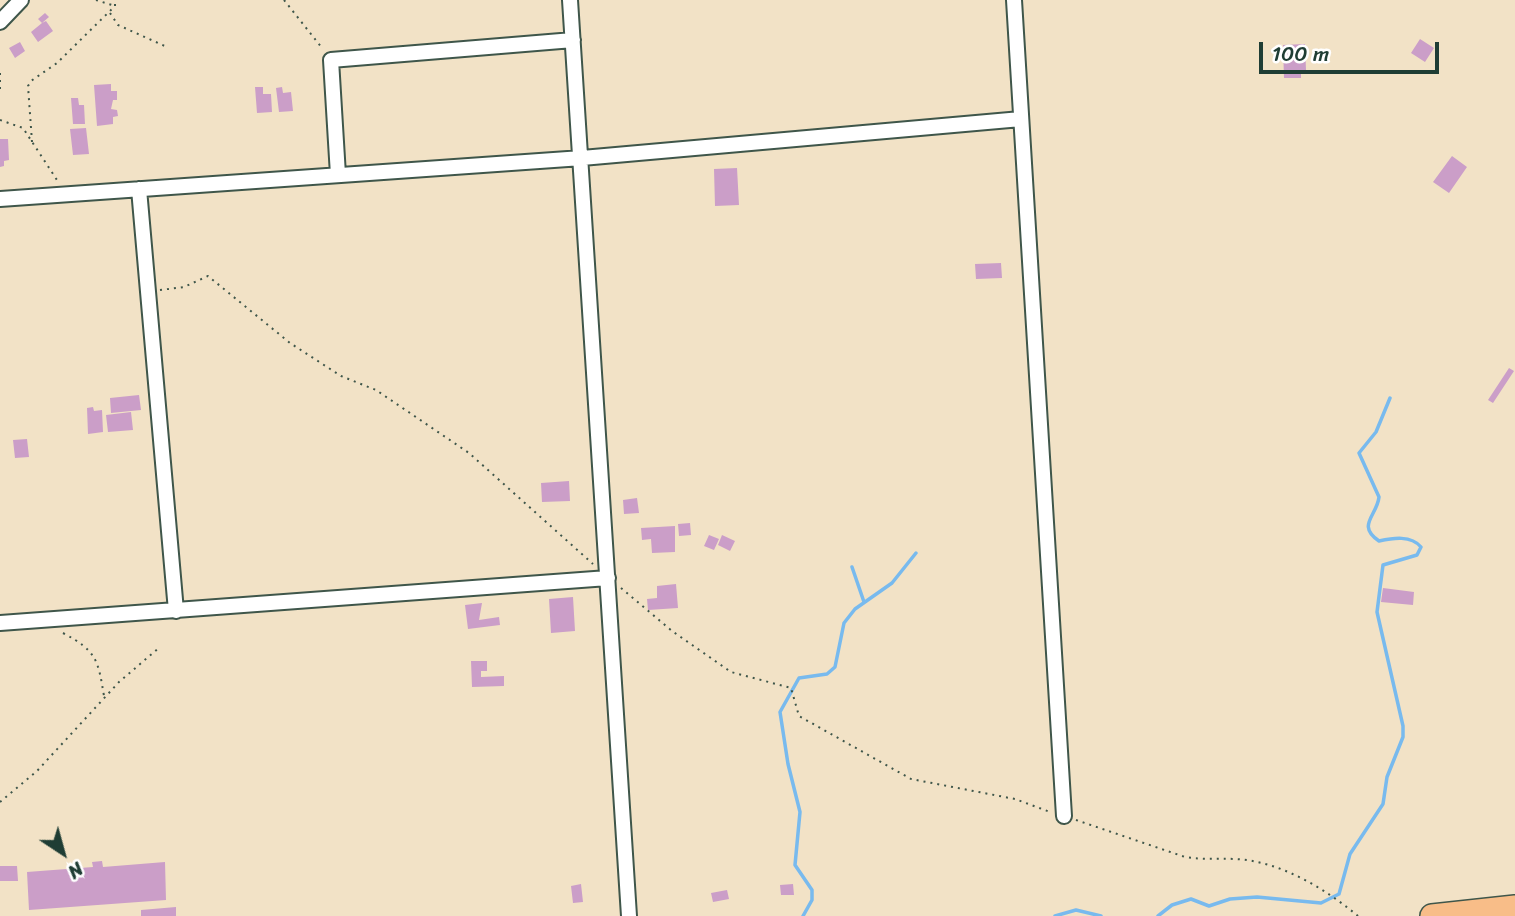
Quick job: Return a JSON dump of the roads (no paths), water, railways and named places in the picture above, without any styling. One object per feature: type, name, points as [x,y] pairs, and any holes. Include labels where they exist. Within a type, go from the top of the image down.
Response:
[{"type":"highway","points":[[1433,916],[1515,907]]},
{"type":"street","points":[[0,23],[21,0]]},
{"type":"street","points":[[570,0],[629,916]]},
{"type":"street","points":[[1014,0],[1064,816]]},
{"type":"street","points":[[338,175],[331,60],[573,40]]},
{"type":"street","points":[[0,198],[582,158],[1021,119]]},
{"type":"street","points":[[139,189],[176,611]]},
{"type":"street","points":[[0,623],[608,578]]},
{"type":"waterway","points":[[1158,916],[1172,905],[1191,899],[1209,906],[1230,899],[1257,897],[1321,903],[1339,894],[1350,854],[1383,804],[1387,777],[1403,737],[1403,726],[1377,612],[1383,565],[1417,555],[1421,547],[1407,539],[1379,541],[1369,530],[1368,525],[1379,497],[1359,453],[1376,432],[1390,398]]},
{"type":"waterway","points":[[803,916],[812,900],[812,890],[795,865],[800,812],[788,764],[780,712],[799,678],[827,674],[835,667],[844,623],[855,609],[892,583],[916,553]]},
{"type":"waterway","points":[[852,567],[864,602]]},
{"type":"waterway","points":[[1055,916],[1076,910],[1101,916]]}]
